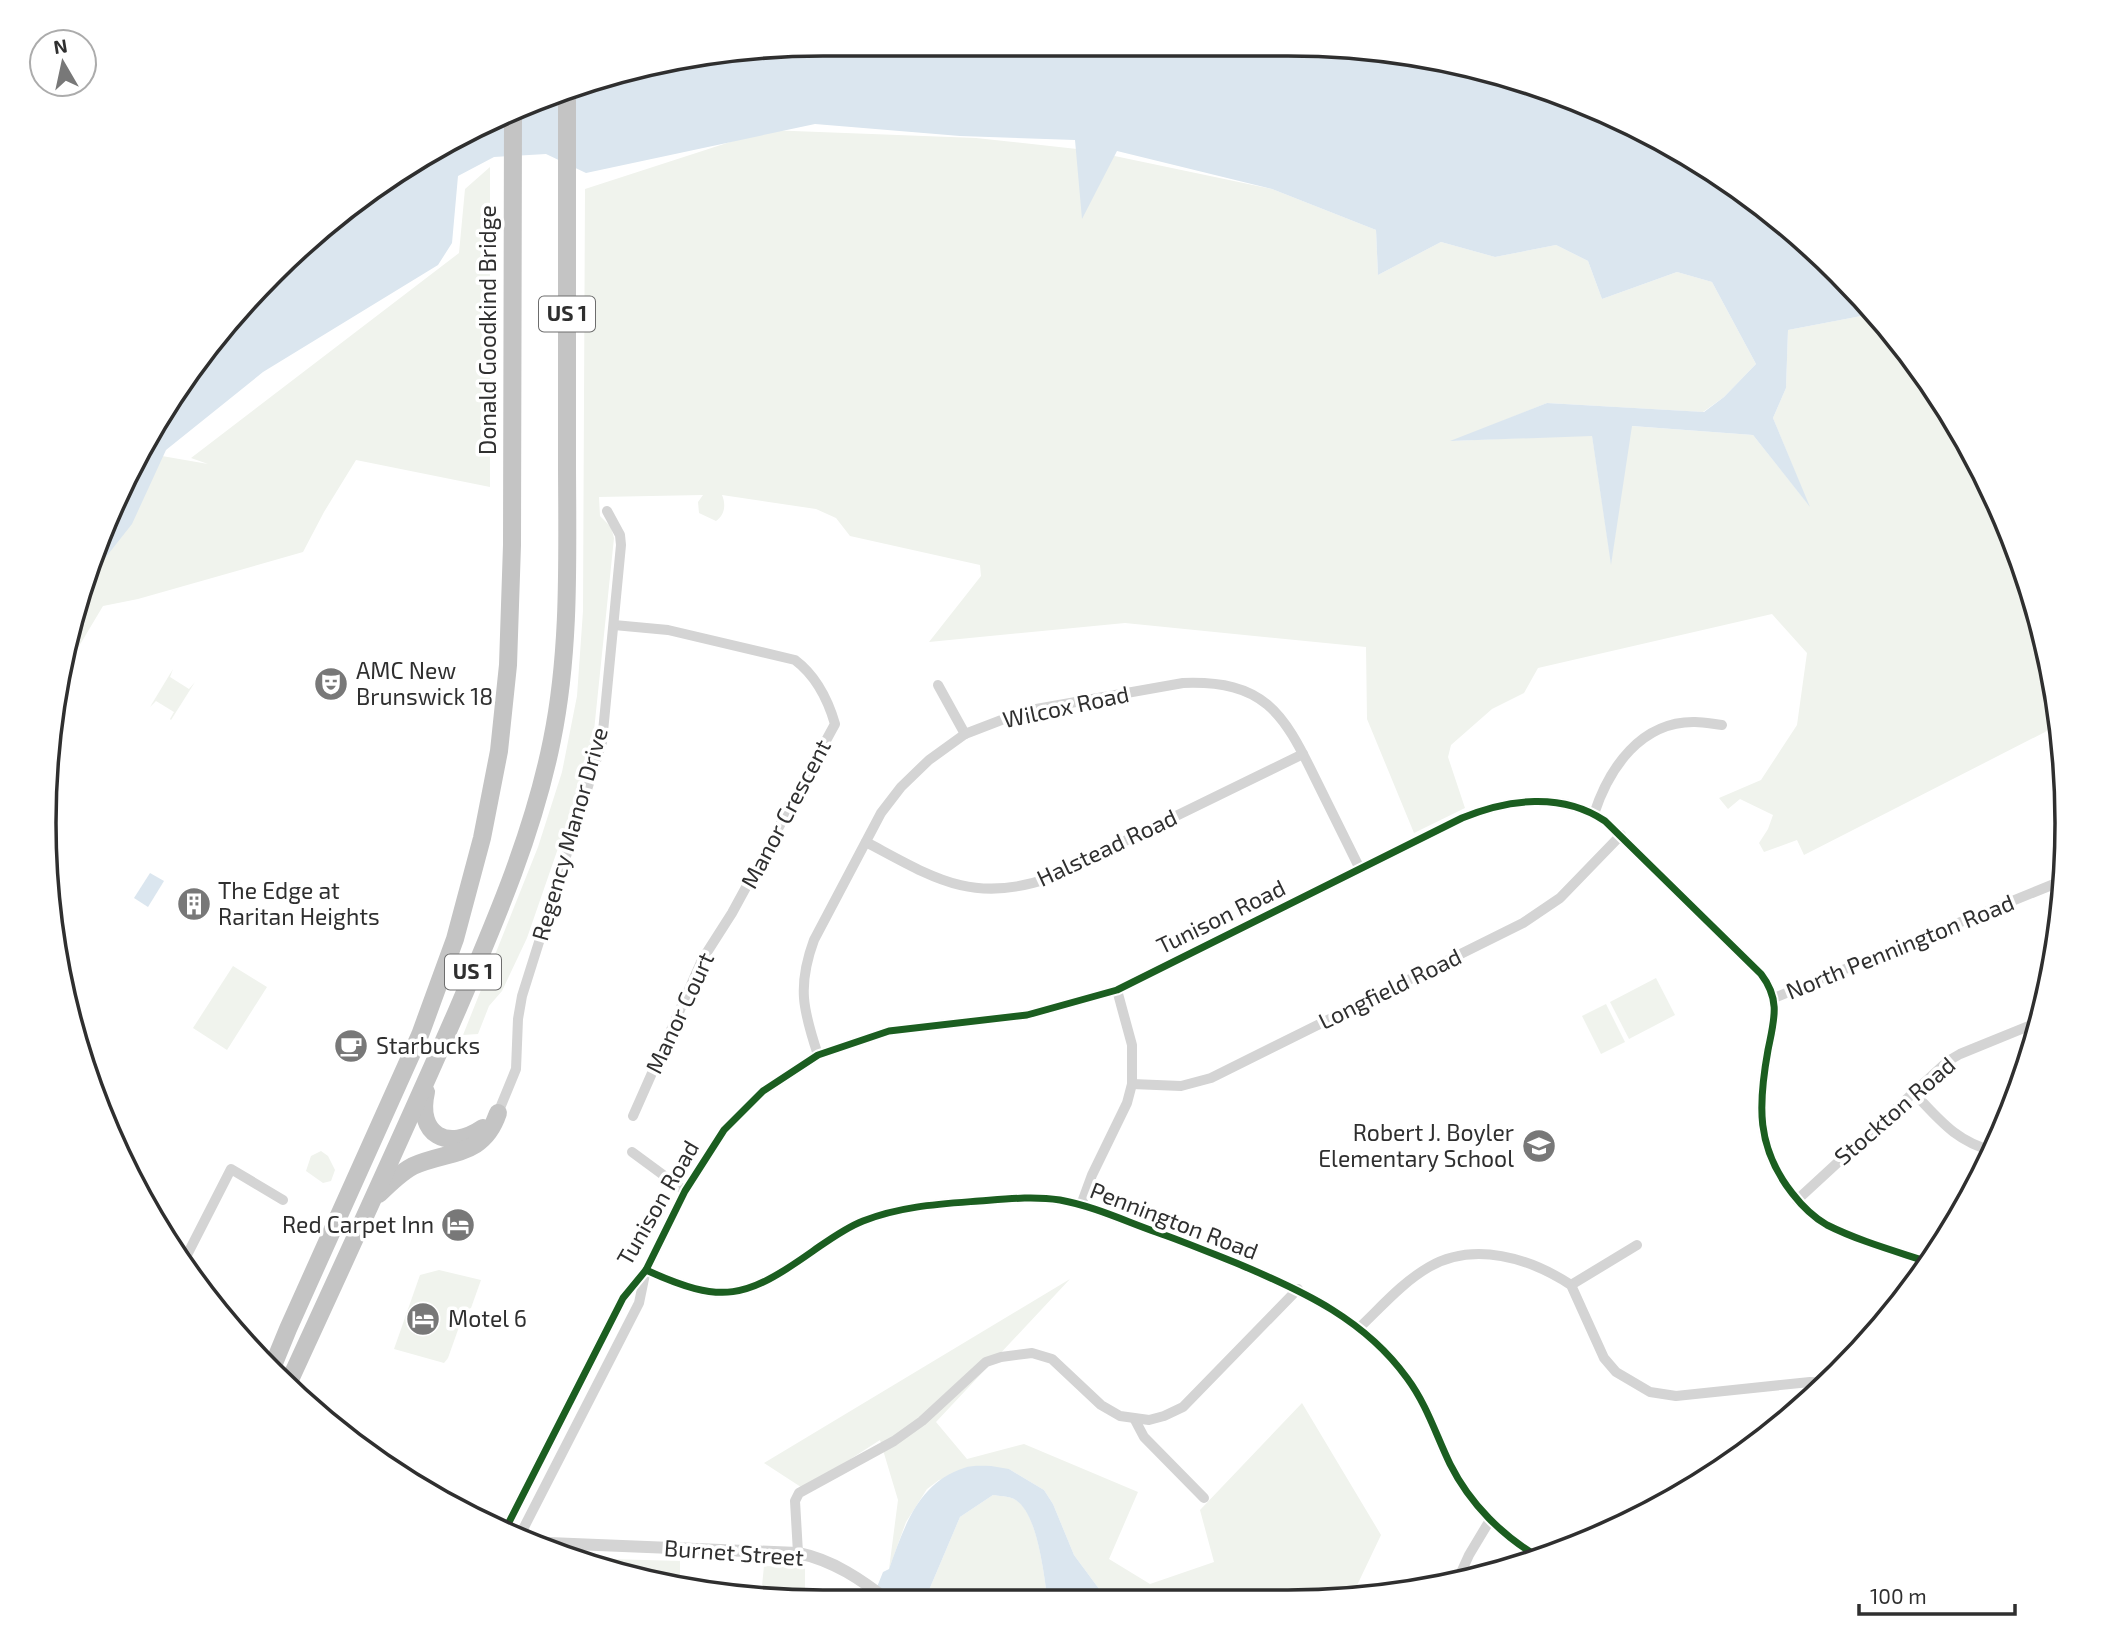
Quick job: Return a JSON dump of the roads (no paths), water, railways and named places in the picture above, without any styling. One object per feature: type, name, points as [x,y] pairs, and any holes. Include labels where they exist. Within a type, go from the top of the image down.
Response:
[{"type":"highway","name":"US 1","points":[[292,1376],[430,1073],[511,881],[542,786],[561,687],[565,635],[567,100]]},
{"type":"highway","name":"Donald Goodkind Bridge","points":[[288,1329],[420,1035],[455,939],[482,838],[499,751],[508,665],[512,545],[513,121]]},
{"type":"highway","points":[[430,1073],[424,1098],[425,1115],[431,1131],[437,1136],[444,1139],[463,1138],[485,1126],[498,1113]]},
{"type":"highway","points":[[371,1202],[411,1167],[461,1153],[475,1145],[489,1134],[498,1113]]},
{"type":"highway","name":"US 1","points":[[276,1359],[288,1329]]},
{"type":"highway","points":[[269,1353],[288,1329]]},
{"type":"street","name":"Regency Manor Drive","points":[[498,1113],[516,1069],[518,1019],[522,996],[601,742],[621,545],[620,535],[607,511]]},
{"type":"street","name":"Manor Crescent","points":[[614,625],[668,630],[796,660],[805,667],[832,712],[835,724],[732,913]]},
{"type":"street","name":"Wilcox Road","points":[[818,1055],[803,1004],[804,974],[814,940],[881,813],[901,787],[929,760],[965,734],[1025,711],[1183,683],[1210,682],[1235,688],[1258,698],[1277,711],[1292,732],[1360,869]]},
{"type":"street","points":[[938,685],[965,734]]},
{"type":"street","points":[[1594,814],[1598,800],[1623,756],[1632,746],[1647,736],[1676,724],[1695,722],[1722,726]]},
{"type":"street","name":"Halstead Road","points":[[866,842],[935,878],[958,886],[1006,889],[1029,885],[1049,878],[1303,754]]},
{"type":"street","name":"Tunison Road","points":[[509,1523],[623,1297],[646,1270],[685,1191],[724,1130],[744,1107],[789,1072],[818,1055],[889,1031],[1027,1015],[1117,990],[1462,818],[1491,807],[1538,801],[1572,806],[1594,814],[1621,835],[1760,974],[1774,998]]},
{"type":"street","name":"Longfield Road","points":[[1132,1084],[1181,1086],[1211,1078],[1523,923],[1560,898],[1621,835]]},
{"type":"street","name":"North Pennington Road","points":[[1774,998],[2052,885]]},
{"type":"street","name":"Manor Court","points":[[633,1116],[702,960],[732,913]]},
{"type":"street","points":[[1081,1205],[1092,1175],[1127,1103],[1132,1084],[1132,1045],[1117,990]]},
{"type":"street","points":[[1774,998],[1774,1019],[1762,1097],[1767,1150],[1774,1168],[1797,1200],[1812,1215],[1848,1234],[1919,1259]]},
{"type":"street","name":"Stockton Road","points":[[1797,1200],[1948,1061],[2028,1026]]},
{"type":"street","points":[[1913,1092],[1948,1129],[1961,1139],[1983,1147]]},
{"type":"street","points":[[632,1152],[685,1191]]},
{"type":"street","points":[[188,1253],[231,1169],[283,1200]]},
{"type":"street","name":"Pennington Road","points":[[646,1270],[696,1290],[742,1291],[778,1276],[861,1222],[887,1213],[913,1207],[1007,1199],[1046,1199],[1081,1205],[1179,1240],[1298,1289],[1360,1327],[1407,1377],[1432,1420],[1450,1464],[1466,1490],[1490,1520],[1528,1551]]},
{"type":"street","points":[[1571,1285],[1637,1245]]},
{"type":"street","points":[[1360,1327],[1409,1280],[1443,1260],[1460,1255],[1496,1255],[1514,1258],[1571,1285],[1604,1358],[1616,1372],[1650,1392],[1676,1396],[1812,1382]]},
{"type":"street","name":"Tunison Road","points":[[523,1529],[639,1303],[646,1270]]},
{"type":"street","points":[[798,1553],[795,1501],[799,1493],[894,1441],[922,1421],[986,1362],[1032,1353],[1052,1359],[1101,1405],[1120,1416],[1149,1420],[1184,1407],[1298,1289]]},
{"type":"street","points":[[1135,1420],[1144,1437],[1204,1498]]},
{"type":"street","points":[[557,1425],[572,1433]]},
{"type":"street","points":[[1462,1570],[1490,1520]]},
{"type":"street","name":"Burnet Street","points":[[561,1543],[798,1553],[841,1569],[874,1590]]},
{"type":"place","name":"AMC New Brunswick 18","points":[[331,684]]},
{"type":"place","name":"The Edge at Raritan Heights","points":[[194,904]]},
{"type":"place","name":"Starbucks","points":[[351,1046]]},
{"type":"place","name":"Robert J. Boyler Elementary School","points":[[1539,1146]]},
{"type":"place","name":"Red Carpet Inn","points":[[458,1225]]},
{"type":"place","name":"Motel 6","points":[[423,1319]]}]
